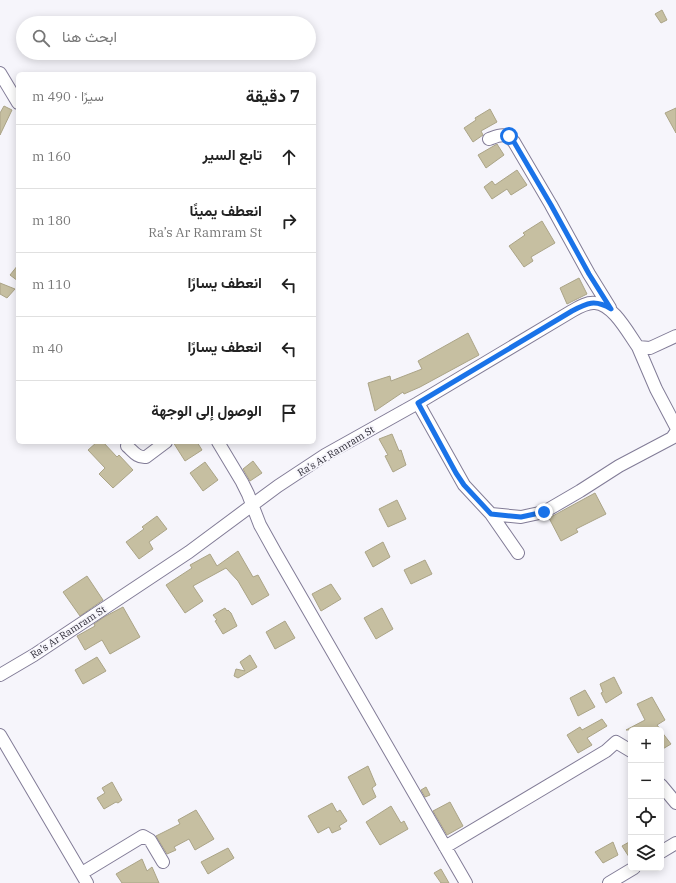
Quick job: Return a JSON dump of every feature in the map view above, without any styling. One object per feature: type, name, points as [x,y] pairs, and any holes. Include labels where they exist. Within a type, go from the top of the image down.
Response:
[{"type":"street","points":[[1,79],[16,100]]},
{"type":"street","points":[[490,139],[504,135],[509,136],[514,142],[589,274],[611,309],[638,347],[656,389],[676,427]]},
{"type":"street","name":"Ra’s Ar Ramram St","points":[[0,675],[34,655],[189,552],[278,486],[325,455],[418,403],[583,305],[594,302],[603,304],[611,309]]},
{"type":"street","points":[[638,347],[650,348],[676,336]]},
{"type":"street","points":[[418,403],[464,485],[491,514],[518,552]]},
{"type":"street","points":[[491,514],[521,517],[544,512],[619,466],[672,438],[676,432]]},
{"type":"street","points":[[127,446],[142,458],[146,457],[163,444]]},
{"type":"street","points":[[219,444],[242,482],[260,524],[275,552],[466,883]]},
{"type":"street","points":[[0,735],[85,878],[143,836],[150,840],[163,862]]},
{"type":"street","points":[[445,846],[606,751],[616,742],[628,749]]},
{"type":"street","points":[[664,789],[676,803]]},
{"type":"street","points":[[664,850],[676,843]]},
{"type":"street","points":[[609,883],[629,871]]},
{"type":"building","points":[[662,10],[667,20],[661,23],[655,14]]},
{"type":"building","points":[[4,106],[12,110],[0,135],[0,113]]},
{"type":"building","points":[[676,108],[676,133],[665,113]]},
{"type":"building","points":[[490,109],[497,122],[481,131],[483,135],[473,142],[464,128],[476,120],[475,118]]},
{"type":"building","points":[[497,144],[504,155],[486,168],[478,155]]},
{"type":"building","points":[[517,170],[527,185],[511,195],[507,189],[492,199],[484,187],[492,181],[495,185]]},
{"type":"building","points":[[542,221],[555,243],[531,257],[533,261],[524,267],[509,246],[525,235],[523,233]]},
{"type":"building","points":[[16,268],[16,280],[10,275]]},
{"type":"building","points":[[579,278],[587,294],[567,304],[560,288]]},
{"type":"building","points":[[0,283],[15,289],[7,298],[0,294]]},
{"type":"building","points":[[468,333],[479,355],[420,387],[404,394],[403,392],[375,411],[368,383],[390,376],[391,381],[422,369],[418,361]]},
{"type":"building","points":[[392,434],[399,451],[401,450],[406,465],[393,472],[385,456],[388,455],[379,439]]},
{"type":"building","points":[[95,444],[105,444],[117,457],[119,455],[133,470],[113,488],[99,474],[105,468],[88,450]]},
{"type":"building","points":[[174,444],[198,444],[202,450],[185,461]]},
{"type":"building","points":[[253,461],[262,473],[250,481],[243,469]]},
{"type":"building","points":[[205,462],[218,480],[203,491],[190,473]]},
{"type":"building","points":[[595,493],[606,514],[576,529],[578,532],[561,541],[549,518]]},
{"type":"building","points":[[397,500],[406,519],[388,527],[379,509]]},
{"type":"building","points":[[157,516],[167,529],[149,542],[153,549],[139,559],[126,542],[144,529],[142,527]]},
{"type":"building","points":[[383,542],[390,557],[373,567],[365,552]]},
{"type":"building","points":[[238,551],[253,577],[258,575],[269,595],[252,605],[238,581],[226,568],[193,586],[203,601],[185,613],[166,585],[192,568],[190,565],[210,554],[217,566]]},
{"type":"building","points":[[425,560],[432,574],[411,584],[404,570]]},
{"type":"building","points":[[87,576],[103,600],[80,616],[63,592]]},
{"type":"building","points":[[331,584],[341,599],[321,611],[312,594]]},
{"type":"building","points":[[123,607],[140,637],[110,654],[102,640],[85,650],[77,636],[95,626],[94,624],[104,617]]},
{"type":"building","points":[[225,608],[231,613],[237,626],[223,634],[215,621],[217,620],[213,615]]},
{"type":"building","points":[[382,608],[393,629],[376,639],[364,618]]},
{"type":"building","points":[[285,621],[295,638],[275,649],[266,632]]},
{"type":"building","points":[[250,655],[257,667],[238,678],[234,676],[236,669],[245,671],[240,662]]},
{"type":"building","points":[[97,657],[106,671],[83,684],[75,670]]},
{"type":"building","points":[[614,677],[622,693],[606,703],[601,693],[603,692],[600,684]]},
{"type":"building","points":[[585,690],[595,707],[578,716],[570,698]]},
{"type":"building","points":[[652,697],[665,720],[657,725],[659,727],[632,727],[645,720],[637,704]]},
{"type":"building","points":[[602,719],[607,726],[587,738],[592,745],[578,753],[567,735],[580,727],[582,730]]},
{"type":"building","points":[[664,735],[671,744],[664,748]]},
{"type":"building","points":[[368,766],[376,785],[372,788],[376,797],[363,805],[348,777]]},
{"type":"building","points":[[112,782],[122,800],[104,809],[97,798],[105,793],[102,788]]},
{"type":"building","points":[[426,787],[430,795],[425,797],[421,790]]},
{"type":"building","points":[[450,802],[463,826],[447,835],[433,811]]},
{"type":"building","points":[[332,803],[337,812],[340,810],[347,821],[339,826],[341,829],[332,833],[329,827],[318,833],[308,816]]},
{"type":"building","points":[[391,806],[401,823],[404,821],[408,829],[380,845],[366,822]]},
{"type":"building","points":[[196,810],[214,839],[195,850],[189,839],[174,847],[176,850],[167,854],[156,836],[180,824],[178,820]]},
{"type":"building","points":[[613,842],[618,855],[603,863],[595,852]]},
{"type":"building","points":[[628,843],[628,855],[622,846]]},
{"type":"building","points":[[228,848],[234,858],[208,874],[201,862]]},
{"type":"building","points":[[142,859],[147,871],[152,867],[159,883],[122,883],[116,874]]},
{"type":"building","points":[[441,869],[449,883],[441,883],[434,873]]},
{"type":"route","points":[[509,136],[514,142],[589,274],[611,309],[603,304],[594,302],[583,305],[418,403],[456,473],[464,485],[491,514],[521,517],[544,512]]}]
